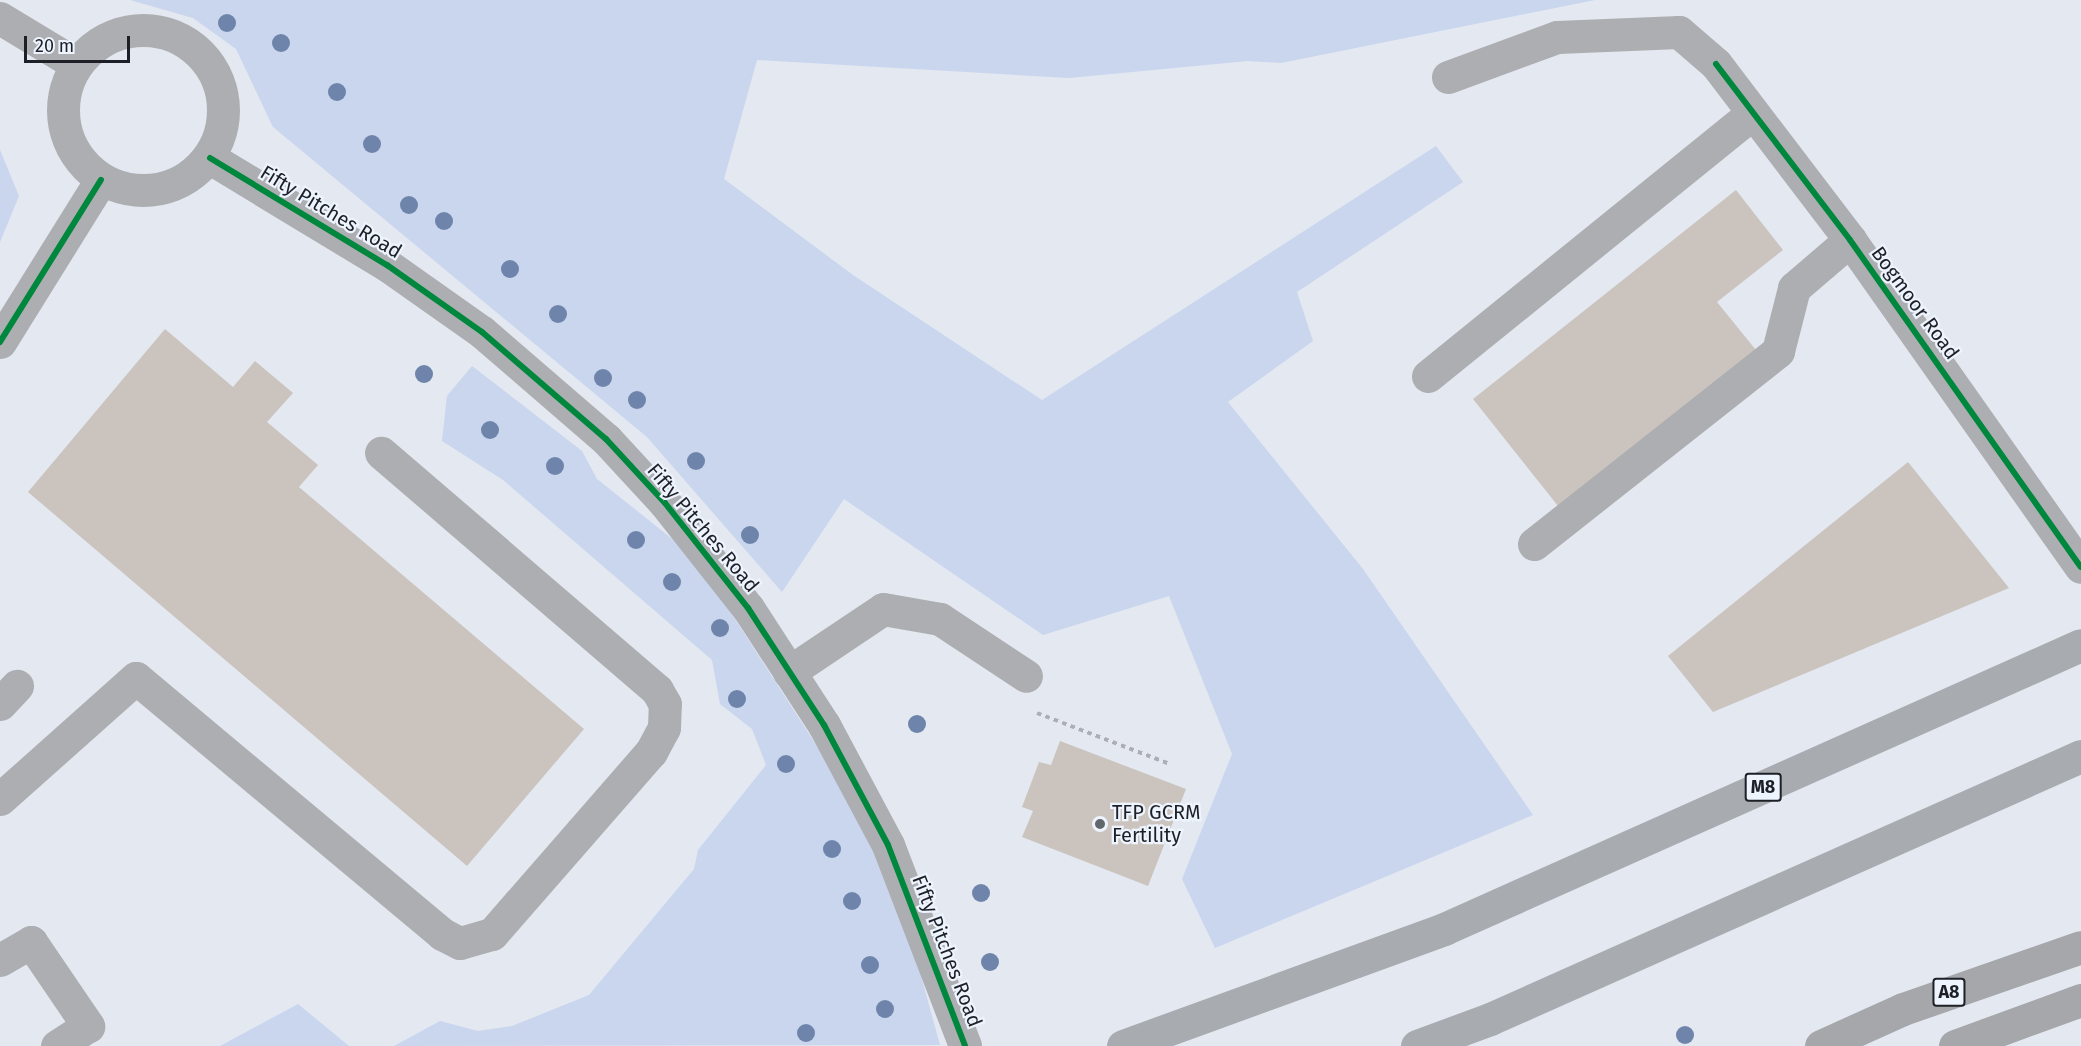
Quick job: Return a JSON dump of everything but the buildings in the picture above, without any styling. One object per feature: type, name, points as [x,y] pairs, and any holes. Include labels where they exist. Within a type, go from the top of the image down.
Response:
[{"type":"highway","name":"M8","points":[[1124,1046],[1444,928],[2081,645]]},
{"type":"highway","points":[[1417,1046],[1490,1019],[2081,756]]},
{"type":"main road","name":"A8","points":[[1821,1046],[1903,1009],[2081,947]]},
{"type":"main road","points":[[1955,1046],[2081,1000]]},
{"type":"street","points":[[0,18],[76,64]]},
{"type":"street","points":[[129,29],[169,33],[204,57],[214,74],[223,118],[210,158],[183,181],[145,192],[101,180],[72,148],[62,111],[76,64],[94,43],[129,29]]},
{"type":"street","name":"Bogmoor Road","points":[[1448,76],[1557,37],[1679,32],[1716,64],[1850,240],[2081,567]]},
{"type":"street","points":[[1428,376],[1752,114]]},
{"type":"street","name":"Fifty Pitches Road","points":[[210,158],[427,292],[544,383],[665,503],[748,608],[824,725],[888,845],[965,1046]]},
{"type":"street","points":[[0,342],[101,180]]},
{"type":"street","points":[[1534,544],[1778,351],[1794,288],[1850,240]]},
{"type":"street","points":[[0,799],[136,678],[442,934],[460,943],[492,934],[651,752],[664,728],[665,704],[657,690],[381,453]]},
{"type":"street","points":[[789,672],[884,609],[940,618],[1026,676]]},
{"type":"street","points":[[0,960],[31,942],[88,1026],[57,1046]]},
{"type":"path","points":[[1037,713],[1170,764]]},
{"type":"shaded area","points":[[130,0],[1595,0],[1281,63],[1248,61],[1069,78],[757,60],[724,179],[853,275],[1042,400],[1436,146],[1463,182],[1297,292],[1313,341],[1228,402],[1363,569],[1533,815],[1215,948],[1182,879],[1232,754],[1169,596],[1043,635],[844,499],[782,592],[647,437],[273,127],[236,49],[193,18]]},
{"type":"shaded area","points":[[0,150],[19,196],[0,242]]},
{"type":"shaded area","points":[[472,366],[582,451],[597,479],[695,557],[840,782],[904,914],[940,1045],[394,1046],[440,1021],[478,1031],[512,1026],[589,995],[694,869],[698,850],[766,765],[752,729],[720,704],[712,660],[503,480],[442,441],[447,396]]},
{"type":"shaded area","points":[[298,1004],[349,1046],[220,1046]]},
{"type":"cycle path","points":[[1716,64],[1850,240],[2081,567]]},
{"type":"cycle path","points":[[210,158],[387,265],[482,332],[606,439],[665,503],[748,608],[824,725],[888,845],[965,1046]]},
{"type":"cycle path","points":[[0,342],[101,180]]},
{"type":"place","name":"TFP GCRM Fertility","points":[[1100,824]]}]
